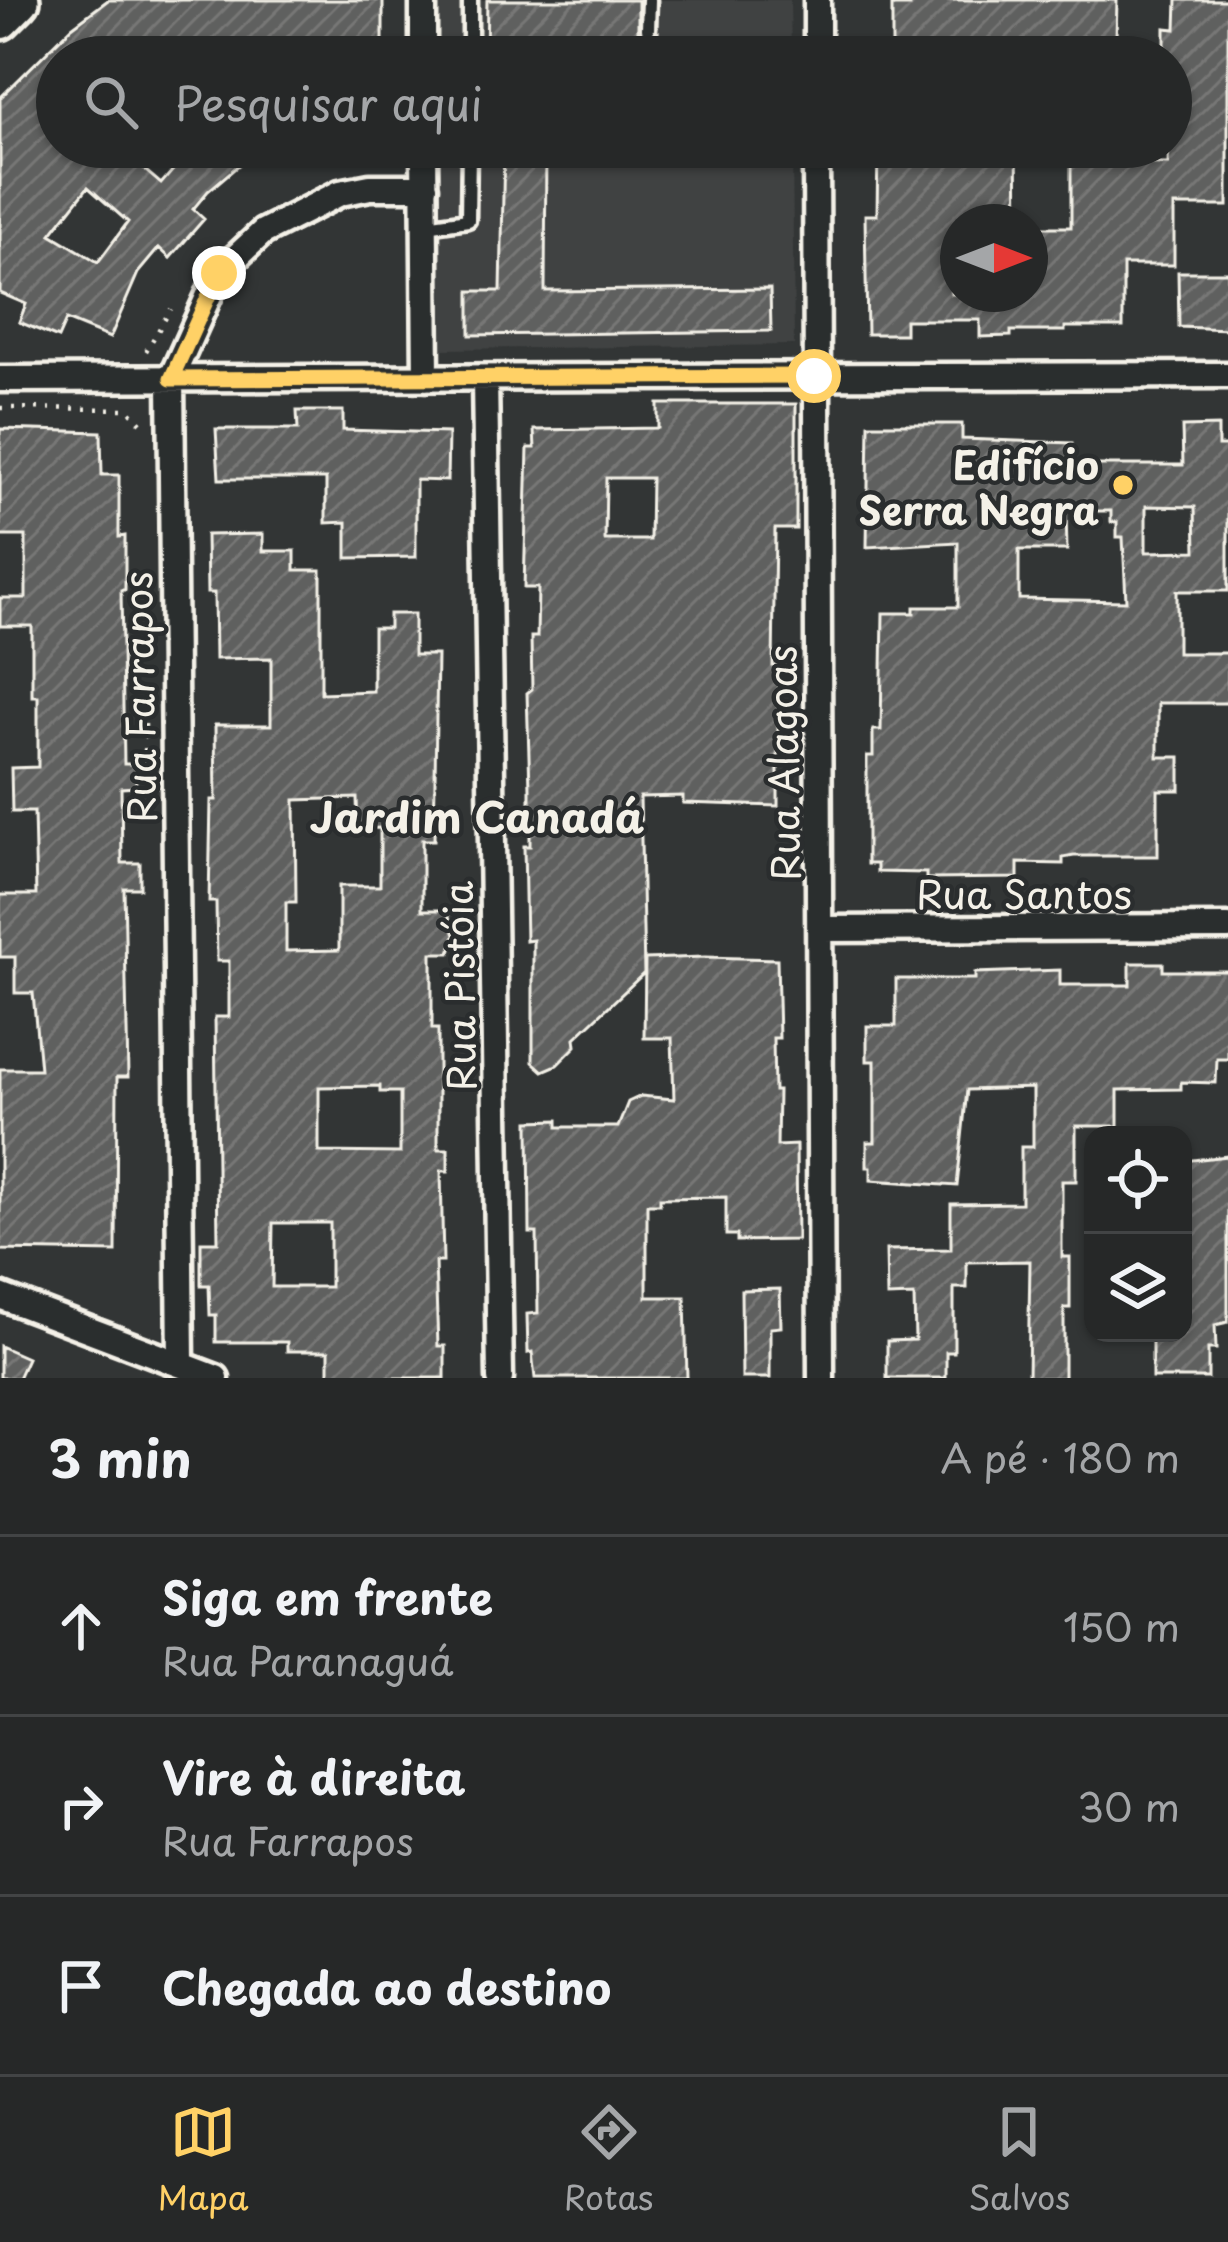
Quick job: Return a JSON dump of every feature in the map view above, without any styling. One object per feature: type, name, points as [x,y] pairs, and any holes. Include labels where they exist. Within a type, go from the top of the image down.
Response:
[{"type":"main road","points":[[0,19],[19,0]]},
{"type":"street","points":[[423,0],[423,36]]},
{"type":"street","points":[[817,0],[817,36]]},
{"type":"street","points":[[425,168],[426,378]]},
{"type":"street","name":"Rua Alagoas","points":[[816,168],[821,1378]]},
{"type":"street","name":"Rua Farrapos","points":[[181,1364],[171,379],[219,273],[262,232],[340,193],[370,187],[425,187]]},
{"type":"street","points":[[0,379],[1228,375]]},
{"type":"street","name":"Rua Pistóia","points":[[485,378],[500,1378]]},
{"type":"street","name":"Rua Santos","points":[[820,928],[1228,927]]},
{"type":"street","points":[[0,1296],[216,1378]]},
{"type":"lane","points":[[470,0],[470,36]]},
{"type":"lane","points":[[648,28],[650,0]]},
{"type":"lane","points":[[426,226],[468,220],[469,168]]},
{"type":"path","points":[[130,356],[148,350],[178,298]]},
{"type":"path","points":[[0,408],[128,409],[146,428]]},
{"type":"path","points":[[146,679],[146,771]]},
{"type":"shaded area","points":[[437,0],[790,0],[791,36],[438,36]]},
{"type":"shaded area","points":[[439,168],[792,168],[794,345],[441,349]]},
{"type":"building","points":[[108,0],[383,0],[383,36],[63,36]]},
{"type":"building","points":[[487,0],[638,0],[638,33],[644,36],[486,36]]},
{"type":"building","points":[[910,0],[1117,0],[1116,36],[892,36],[892,6],[910,6]]},
{"type":"building","points":[[1177,0],[1228,0],[1228,206],[1174,206],[1174,265],[1123,265],[1123,327],[1065,327],[1065,331],[1011,331],[1011,336],[980,337],[980,320],[905,320],[905,334],[867,334],[865,215],[877,215],[878,168],[1017,168],[1018,204],[940,204],[940,312],[1048,312],[1048,227],[1071,227],[1071,168],[1192,168],[1192,36],[1165,36],[1165,28],[1176,29]]},
{"type":"building","points":[[36,62],[36,168],[142,168],[161,184],[175,168],[235,168],[193,209],[204,219],[170,258],[159,248],[138,273],[110,338],[66,320],[58,338],[19,322],[26,304],[0,293],[0,98]],"holes":[[[88,187],[128,222],[98,262],[51,234]]]},
{"type":"building","points":[[504,168],[546,168],[545,291],[770,289],[771,331],[470,335],[470,291],[501,291]]},
{"type":"building","points":[[1178,272],[1228,272],[1228,329],[1179,327]]},
{"type":"building","points":[[658,404],[796,404],[796,529],[775,529],[778,806],[683,803],[683,796],[640,797],[644,973],[575,1038],[576,1046],[557,1065],[543,1071],[533,1062],[533,940],[526,941],[524,846],[530,846],[527,693],[532,689],[531,637],[537,637],[538,588],[524,588],[528,448],[535,448],[534,430],[658,428]],"holes":[[[606,478],[651,478],[650,540],[605,540]]]},
{"type":"building","points":[[297,411],[343,411],[343,430],[448,433],[447,481],[416,480],[416,557],[347,558],[347,522],[326,523],[326,479],[219,479],[216,429],[298,429]]},
{"type":"building","points":[[869,424],[962,424],[962,439],[1072,443],[1072,465],[1183,465],[1182,427],[1218,426],[1218,446],[1228,446],[1228,591],[1177,591],[1177,653],[1228,653],[1228,703],[1158,703],[1158,757],[1180,757],[1180,790],[1158,790],[1158,856],[1074,856],[1063,858],[1063,864],[1018,863],[1018,878],[926,879],[926,873],[877,872],[877,864],[867,864],[867,756],[873,756],[873,730],[881,730],[883,613],[958,607],[958,542],[867,547]],"holes":[[[1146,506],[1195,507],[1196,551],[1146,552]],[[1066,511],[1111,511],[1117,537],[1123,537],[1126,601],[1019,599],[1019,550],[1067,550]]]},
{"type":"building","points":[[0,429],[101,432],[102,475],[119,475],[119,537],[125,536],[125,590],[121,590],[124,764],[136,764],[136,787],[121,788],[122,863],[140,863],[140,888],[124,888],[128,1077],[117,1077],[116,1252],[0,1250],[0,1069],[40,1069],[33,993],[15,993],[15,957],[0,957],[0,895],[36,895],[34,812],[12,812],[11,768],[38,767],[38,696],[32,696],[32,626],[0,626],[0,598],[26,598],[26,536],[0,536]]},
{"type":"building","points":[[263,534],[263,551],[295,551],[295,570],[321,570],[321,693],[373,691],[373,628],[389,628],[389,614],[414,614],[414,655],[437,655],[434,840],[422,840],[422,910],[447,910],[455,935],[450,953],[432,953],[432,1029],[438,1029],[438,1149],[448,1149],[448,1171],[441,1171],[443,1262],[435,1262],[438,1346],[445,1346],[445,1378],[329,1378],[329,1351],[287,1351],[287,1342],[216,1342],[209,1285],[201,1285],[201,1242],[218,1242],[215,1017],[229,1017],[229,961],[217,961],[216,902],[209,902],[215,725],[271,725],[271,658],[215,659],[214,593],[207,593],[206,535]],"holes":[[[357,798],[358,829],[380,828],[380,886],[339,886],[339,950],[286,951],[286,902],[296,902],[295,800]],[[380,1086],[380,1092],[400,1092],[400,1153],[319,1152],[319,1087]],[[273,1223],[330,1223],[330,1287],[272,1287]]]},
{"type":"building","points":[[645,959],[777,959],[779,1038],[773,1038],[777,1146],[796,1145],[797,1240],[737,1241],[737,1235],[726,1235],[726,1197],[660,1198],[660,1204],[647,1204],[647,1297],[685,1297],[687,1378],[535,1378],[532,1352],[528,1353],[527,1314],[538,1313],[537,1233],[530,1233],[529,1121],[558,1120],[558,1127],[618,1127],[628,1102],[641,1096],[674,1099],[672,1038],[644,1038]]},
{"type":"building","points":[[1130,963],[1163,963],[1163,971],[1228,971],[1228,1059],[1217,1059],[1216,1083],[1118,1090],[1118,1126],[1076,1126],[1076,1181],[1062,1181],[1062,1257],[1070,1257],[1064,1378],[1028,1378],[1030,1261],[967,1262],[967,1288],[954,1288],[954,1352],[946,1352],[946,1378],[887,1378],[887,1341],[915,1340],[914,1296],[887,1297],[886,1250],[951,1249],[951,1204],[1021,1203],[1021,1147],[1033,1147],[1033,1088],[967,1090],[957,1186],[871,1180],[867,1142],[875,1142],[875,1061],[867,1061],[867,1026],[896,1026],[896,979],[975,979],[975,973],[1060,970],[1060,985],[1130,985]]},
{"type":"building","points":[[1228,1156],[1228,1322],[1215,1325],[1216,1349],[1208,1349],[1208,1378],[1152,1378],[1152,1342],[1192,1342],[1192,1160]]},
{"type":"building","points":[[780,1289],[781,1327],[770,1328],[770,1378],[742,1378],[741,1290]]},
{"type":"building","points":[[0,1346],[27,1358],[18,1378],[0,1378]]},
{"type":"place","name":"Edifício Serra Negra","points":[[1123,485]]},
{"type":"district","name":"Jardim Canadá","points":[[477,815]]},
{"type":"route","points":[[219,273],[171,379],[814,376]]}]
